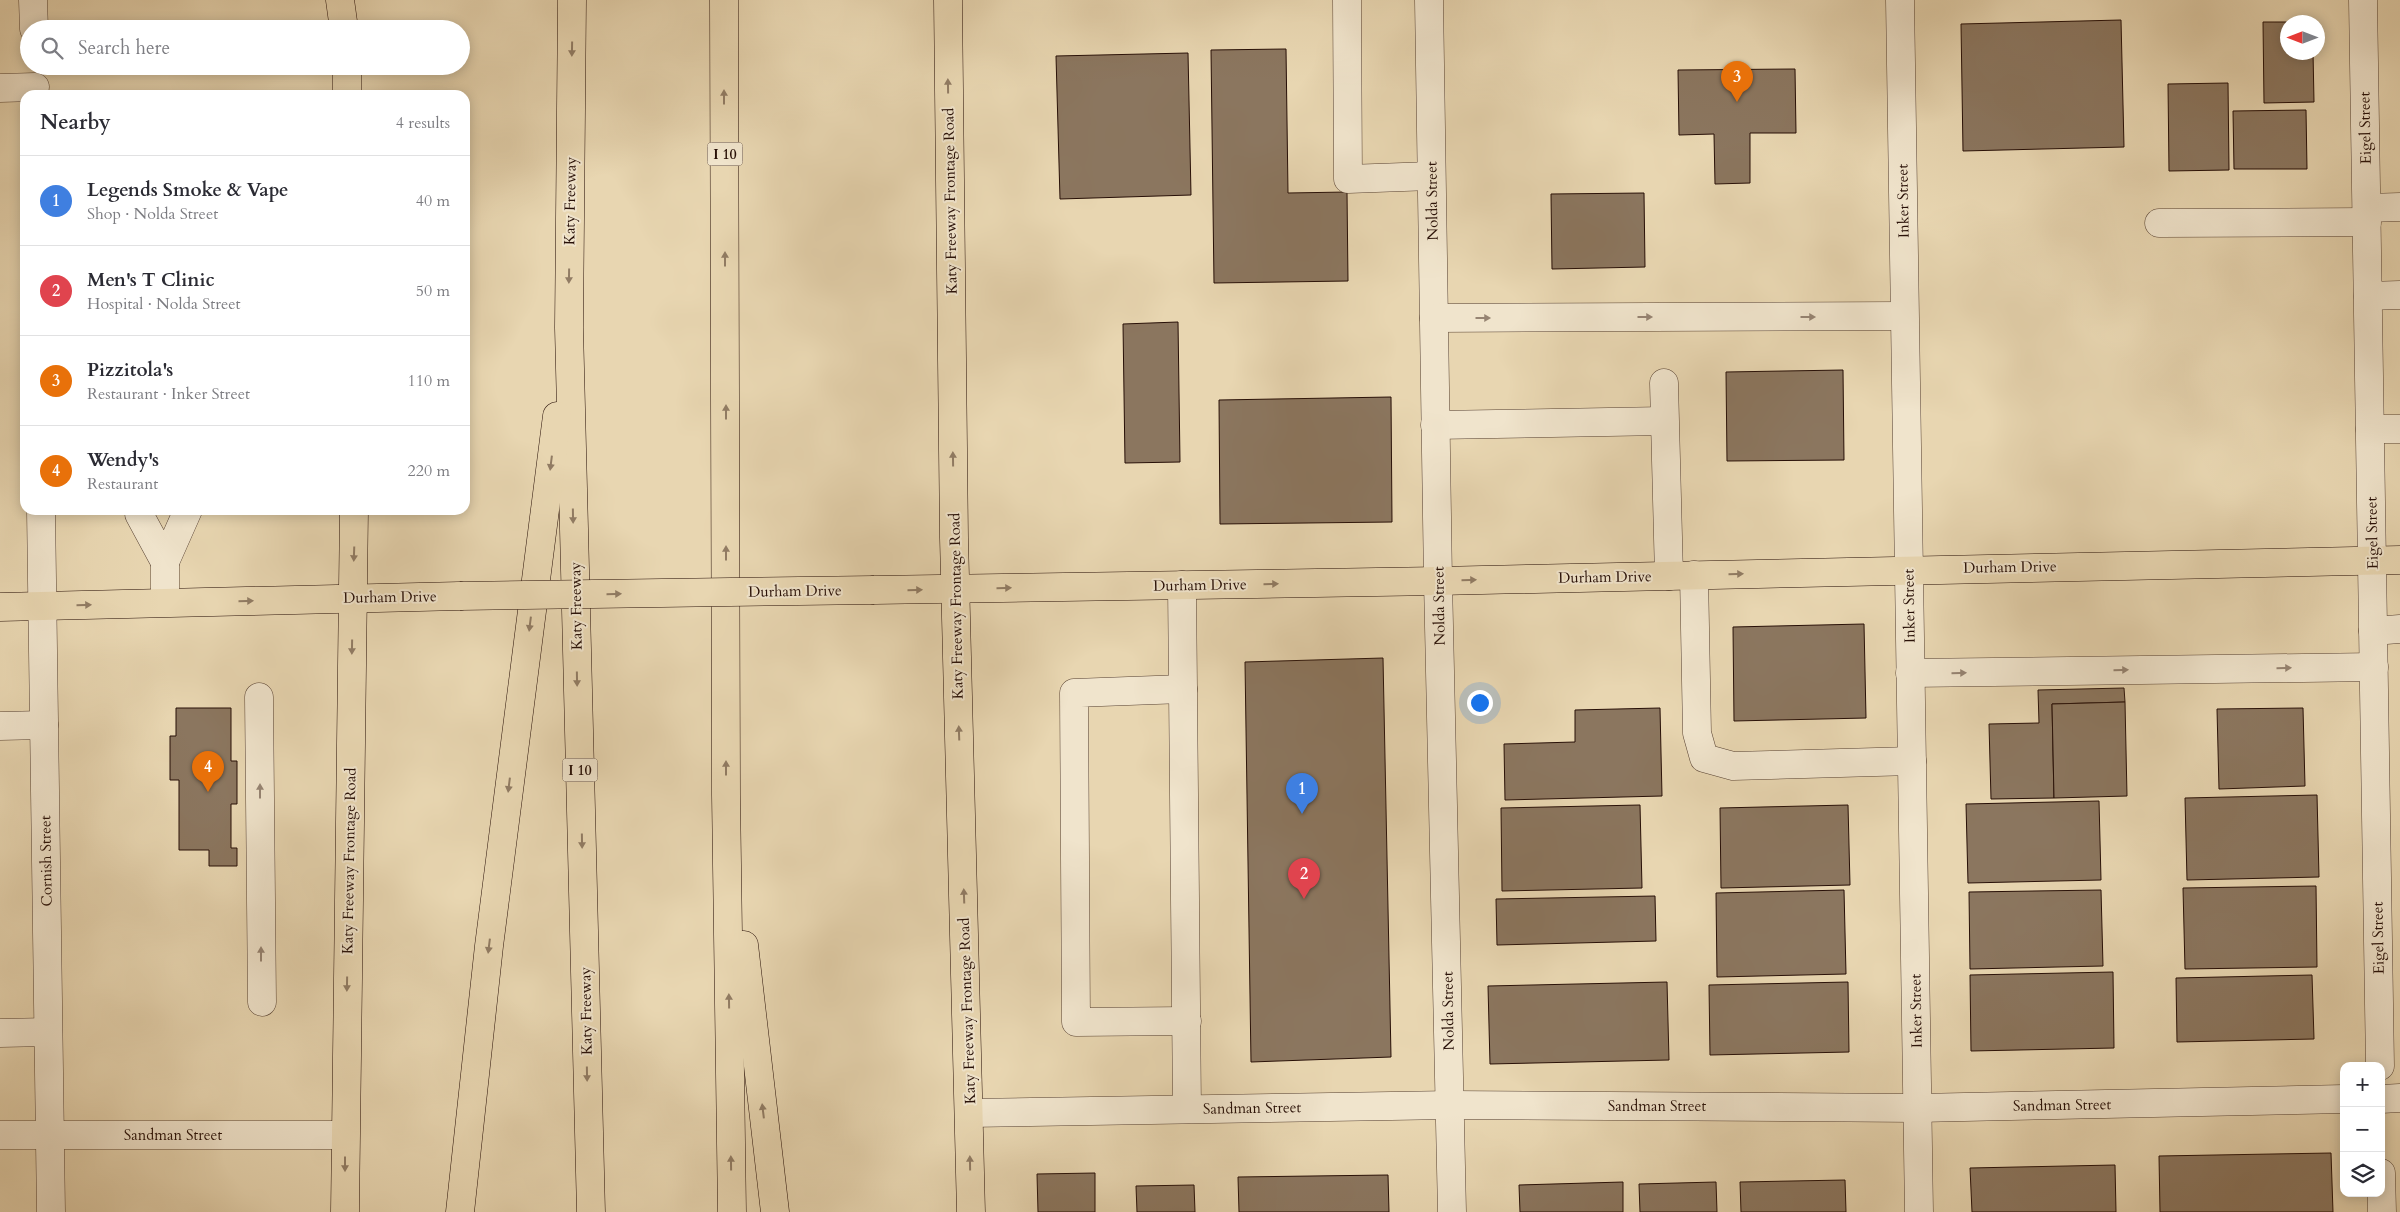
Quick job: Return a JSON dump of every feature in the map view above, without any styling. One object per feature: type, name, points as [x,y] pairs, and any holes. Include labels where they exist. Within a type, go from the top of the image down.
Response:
[{"type":"main road","points":[[340,0],[343,20]]},
{"type":"main road","name":"Katy Freeway","points":[[572,0],[568,328],[591,1212]]},
{"type":"main road","name":"I 10","points":[[724,0],[726,795],[732,1212]]},
{"type":"main road","name":"Katy Freeway Frontage Road","points":[[948,0],[955,589],[971,1212]]},
{"type":"main road","points":[[347,75],[347,90]]},
{"type":"main road","points":[[460,1212],[489,946],[568,328]]},
{"type":"main road","name":"Katy Freeway Frontage Road","points":[[345,1212],[354,515]]},
{"type":"main road","name":"Durham Drive","points":[[0,607],[413,596],[1438,581],[2400,560]]},
{"type":"main road","points":[[726,795],[774,1212]]},
{"type":"street","points":[[33,0],[34,20]]},
{"type":"street","points":[[1347,0],[1348,179],[1432,176]]},
{"type":"street","name":"Nolda Street","points":[[1429,0],[1435,425],[1452,1212]]},
{"type":"street","name":"Inker Street","points":[[1900,0],[1919,1212]]},
{"type":"street","name":"Eigel Street","points":[[2363,0],[2380,1062]]},
{"type":"street","points":[[0,88],[35,83]]},
{"type":"street","points":[[2159,223],[2367,215],[2400,207]]},
{"type":"street","points":[[2368,296],[2400,295]]},
{"type":"street","points":[[1434,318],[1904,316]]},
{"type":"street","points":[[1664,383],[1664,421],[1697,733],[1704,758],[1732,766],[1912,761]]},
{"type":"street","points":[[1435,425],[1664,421]]},
{"type":"street","points":[[2370,429],[2400,429]]},
{"type":"street","name":"Cornish Street","points":[[41,515],[51,1212]]},
{"type":"street","points":[[140,515],[164,562],[165,602]]},
{"type":"street","points":[[164,562],[186,515]]},
{"type":"street","points":[[1182,585],[1187,1109]]},
{"type":"street","points":[[2373,631],[2400,629]]},
{"type":"street","points":[[1910,673],[2374,666]]},
{"type":"street","points":[[1184,689],[1074,693],[1076,1022],[1187,1021]]},
{"type":"street","points":[[259,697],[262,1002]]},
{"type":"street","points":[[0,726],[44,725]]},
{"type":"street","points":[[0,1033],[48,1032]]},
{"type":"street","points":[[2385,1099],[2400,1098]]},
{"type":"street","name":"Sandman Street","points":[[969,1113],[1451,1105],[1918,1108],[2340,1099]]},
{"type":"street","name":"Sandman Street","points":[[0,1136],[345,1135]]},
{"type":"street","points":[[2382,1197],[2382,1212]]},
{"type":"building","points":[[2121,20],[2124,147],[1963,151],[1961,24]]},
{"type":"building","points":[[2263,22],[2280,22],[2280,60],[2313,60],[2314,102],[2264,103]]},
{"type":"building","points":[[1286,49],[1288,193],[1347,192],[1348,281],[1214,283],[1211,50]]},
{"type":"building","points":[[1188,53],[1191,195],[1060,199],[1056,56]]},
{"type":"building","points":[[1795,69],[1796,133],[1750,133],[1750,183],[1715,184],[1714,134],[1679,135],[1678,70]]},
{"type":"building","points":[[2228,83],[2229,170],[2169,171],[2168,84]]},
{"type":"building","points":[[2306,110],[2307,169],[2234,169],[2233,111]]},
{"type":"building","points":[[1644,193],[1645,267],[1552,269],[1551,194]]},
{"type":"building","points":[[1178,322],[1180,462],[1125,463],[1123,324]]},
{"type":"building","points":[[1843,370],[1844,460],[1727,461],[1726,372]]},
{"type":"building","points":[[1391,397],[1392,522],[1220,524],[1219,400]]},
{"type":"building","points":[[1864,624],[1866,718],[1734,721],[1733,627]]},
{"type":"building","points":[[1383,658],[1391,1057],[1251,1062],[1245,662]]},
{"type":"building","points":[[2124,688],[2125,702],[2052,704],[2054,798],[1991,799],[1989,724],[2039,723],[2038,690]]},
{"type":"building","points":[[2125,702],[2127,796],[2054,798],[2052,704]]},
{"type":"building","points":[[176,708],[231,708],[231,761],[237,761],[237,804],[231,804],[231,848],[237,848],[237,866],[209,866],[209,850],[179,850],[179,780],[170,780],[170,736],[176,736]]},
{"type":"building","points":[[1660,708],[1662,796],[1505,800],[1504,744],[1575,742],[1575,710]]},
{"type":"building","points":[[2303,708],[2305,786],[2219,789],[2217,709]]},
{"type":"building","points":[[2317,795],[2319,877],[2187,880],[2185,798]]},
{"type":"building","points":[[2099,801],[2101,880],[1968,883],[1966,804]]},
{"type":"building","points":[[1640,805],[1642,888],[1502,891],[1501,808]]},
{"type":"building","points":[[1848,805],[1850,885],[1721,888],[1720,808]]},
{"type":"building","points":[[2316,886],[2317,967],[2185,969],[2183,888]]},
{"type":"building","points":[[1844,890],[1846,974],[1717,977],[1716,893]]},
{"type":"building","points":[[2101,890],[2103,966],[1970,969],[1969,892]]},
{"type":"building","points":[[1655,896],[1656,941],[1497,945],[1496,899]]},
{"type":"building","points":[[2113,972],[2114,1048],[1971,1051],[1970,975]]},
{"type":"building","points":[[2312,975],[2314,1039],[2177,1042],[2176,978]]},
{"type":"building","points":[[1667,982],[1669,1060],[1490,1064],[1488,986]]},
{"type":"building","points":[[1848,982],[1849,1052],[1710,1055],[1709,985]]},
{"type":"building","points":[[2331,1153],[2333,1212],[2160,1212],[2159,1156]]},
{"type":"building","points":[[2115,1165],[2116,1212],[1972,1212],[1970,1168]]},
{"type":"building","points":[[1095,1173],[1095,1212],[1038,1212],[1037,1174]]},
{"type":"building","points":[[1388,1175],[1389,1212],[1239,1212],[1238,1177]]},
{"type":"building","points":[[1845,1180],[1846,1212],[1741,1212],[1740,1182]]},
{"type":"building","points":[[1623,1182],[1623,1212],[1520,1212],[1519,1185]]},
{"type":"building","points":[[1716,1182],[1717,1212],[1640,1212],[1639,1184]]},
{"type":"building","points":[[1194,1185],[1195,1212],[1137,1212],[1136,1186]]},
{"type":"place","name":"Pizzitola's","points":[[1737,102]]},
{"type":"place","name":"Wendy's","points":[[208,792]]},
{"type":"place","name":"Legends Smoke & Vape","points":[[1302,814]]},
{"type":"place","name":"Men's T Clinic","points":[[1304,899]]}]
